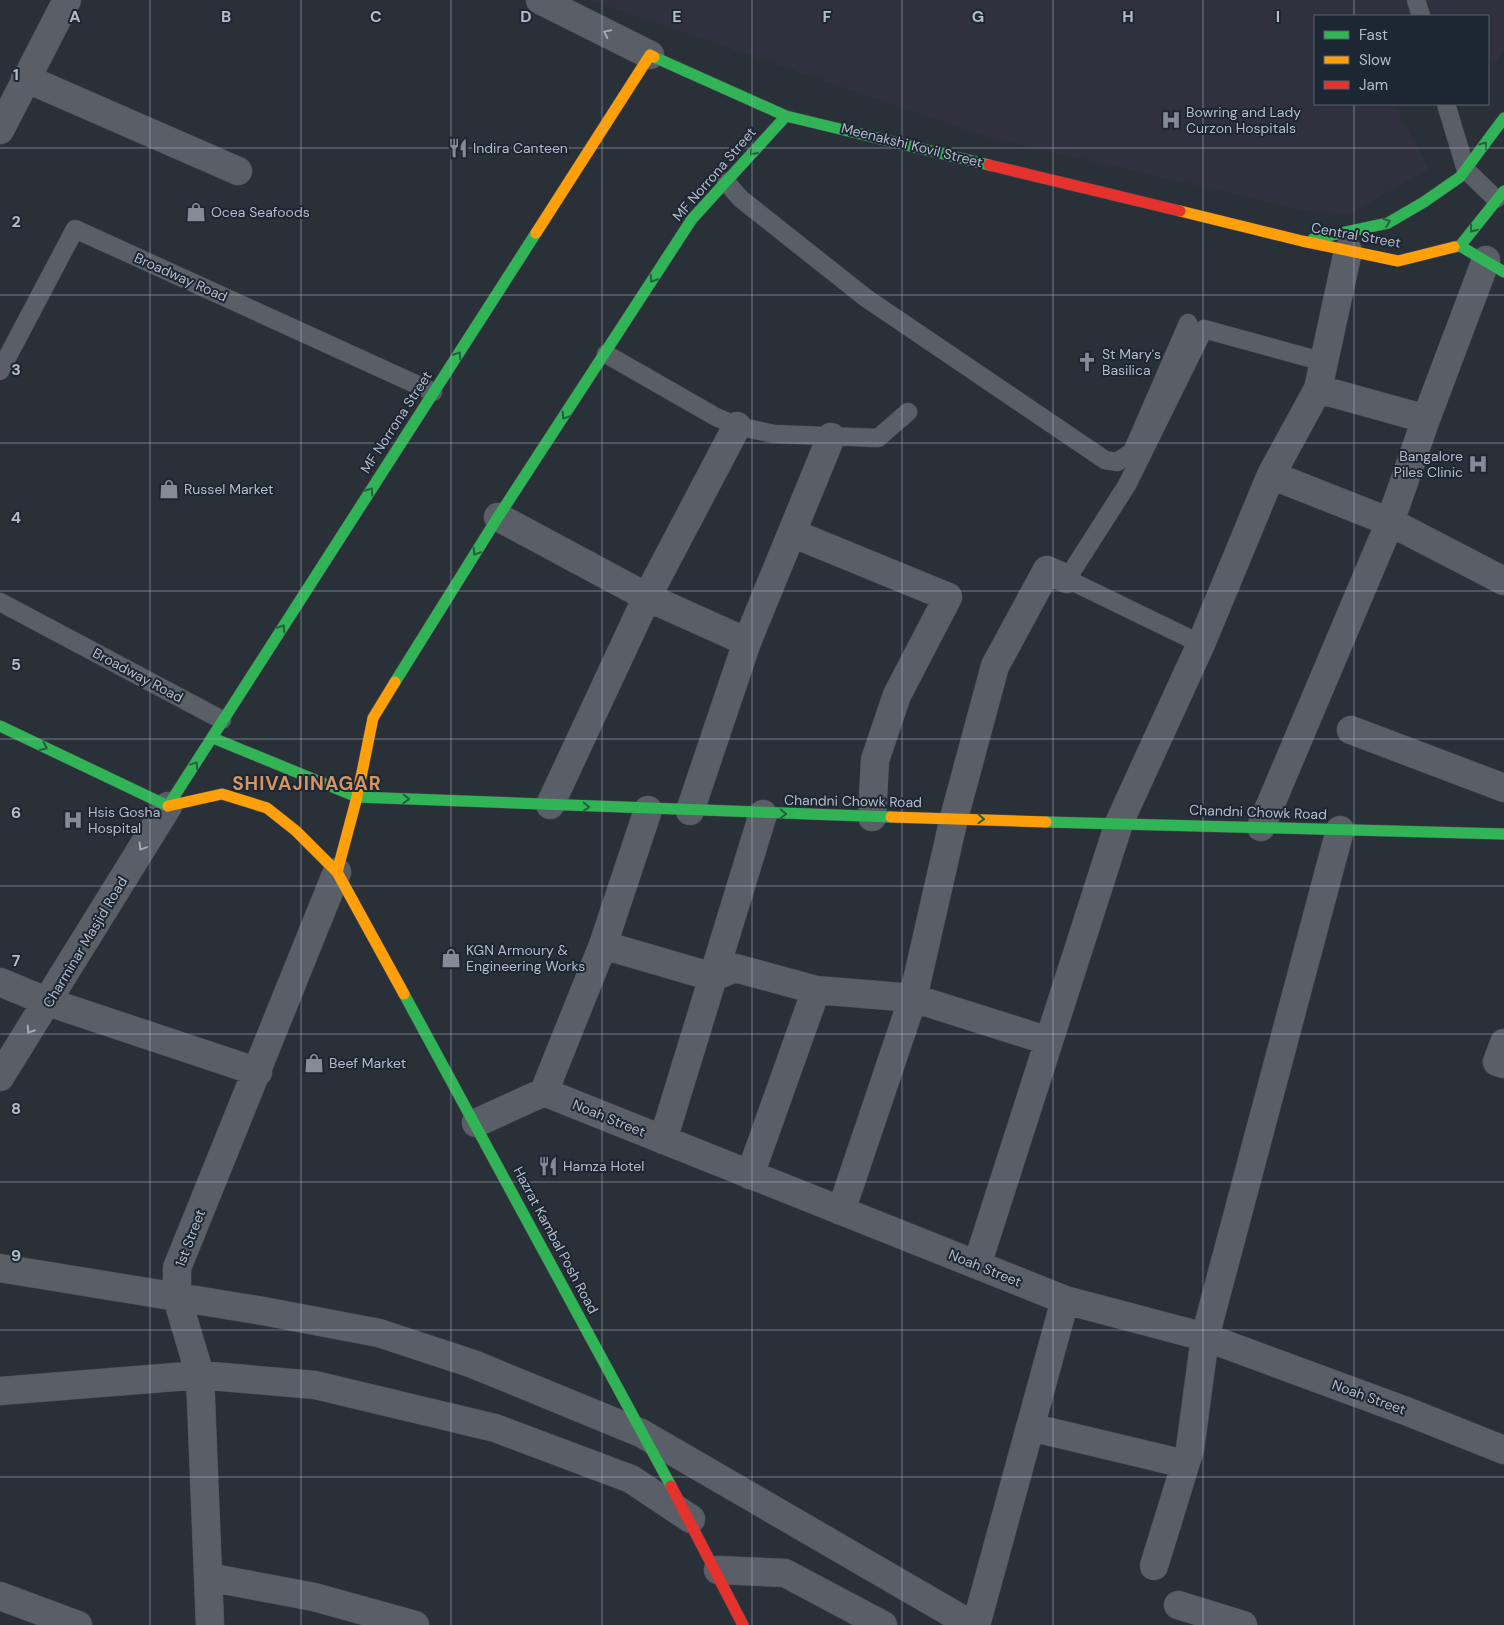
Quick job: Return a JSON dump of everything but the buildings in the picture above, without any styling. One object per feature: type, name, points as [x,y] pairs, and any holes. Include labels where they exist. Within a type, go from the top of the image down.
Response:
[{"type":"street","points":[[0,130],[25,78],[67,0]]},
{"type":"street","name":"Meenakshi Kovil Street","points":[[540,0],[650,55],[786,116],[1302,241]]},
{"type":"street","name":"MF Norrona Street","points":[[168,806],[650,55]]},
{"type":"street","points":[[25,78],[238,171]]},
{"type":"street","name":"MF Norrona Street","points":[[357,797],[373,718],[498,517],[606,354],[692,219],[786,116]]},
{"type":"street","name":"Central Street","points":[[1302,241],[1388,223],[1453,182],[1466,170],[1504,118]]},
{"type":"street","points":[[1261,827],[1390,522],[1426,419],[1495,266],[1460,246],[1500,195]]},
{"type":"street","name":"Central Street","points":[[1302,241],[1398,261],[1460,246]]},
{"type":"street","points":[[977,1265],[1119,823],[1201,644],[1271,475],[1318,389],[1348,251]]},
{"type":"street","points":[[1318,389],[1426,419]]},
{"type":"street","points":[[550,805],[648,597],[737,426]]},
{"type":"street","points":[[690,811],[747,642],[831,437]]},
{"type":"street","points":[[1271,475],[1390,522],[1504,581]]},
{"type":"street","points":[[498,517],[648,597],[747,642]]},
{"type":"street","points":[[792,533],[948,597],[896,695],[875,760],[872,816]]},
{"type":"street","points":[[841,1211],[913,998],[954,818],[995,666],[1047,570],[1067,579]]},
{"type":"street","points":[[0,726],[168,806]]},
{"type":"street","points":[[1351,730],[1504,788]]},
{"type":"street","name":"Chandni Chowk Road","points":[[213,738],[357,797],[763,814],[1504,834]]},
{"type":"street","name":"Hazrat Kambal Posh Road","points":[[168,806],[222,794],[267,808],[296,831],[337,872],[476,1123],[642,1433],[691,1519],[718,1570],[742,1625]]},
{"type":"street","points":[[337,872],[357,797]]},
{"type":"street","name":"Charminar Masjid Road","points":[[0,1077],[168,806]]},
{"type":"street","points":[[476,1123],[544,1092],[603,945],[648,810]]},
{"type":"street","points":[[663,1140],[763,814]]},
{"type":"street","points":[[1154,1566],[1190,1449],[1205,1338],[1340,830]]},
{"type":"street","name":"1st Street","points":[[210,1625],[200,1375],[177,1298],[177,1268],[258,1072],[337,872]]},
{"type":"street","points":[[603,945],[713,978],[735,968],[816,990],[913,998],[1049,1041]]},
{"type":"street","points":[[0,982],[48,1002],[258,1072]]},
{"type":"street","points":[[750,1175],[816,990]]},
{"type":"street","points":[[1504,1043],[1497,1062],[1504,1064]]},
{"type":"street","name":"Noah Street","points":[[544,1092],[1064,1300],[1205,1338],[1406,1411],[1504,1450]]},
{"type":"street","points":[[0,1268],[379,1334],[474,1364],[642,1433],[972,1625]]},
{"type":"street","points":[[976,1625],[1064,1300]]},
{"type":"street","points":[[0,1391],[200,1375],[315,1386],[495,1428],[631,1479],[691,1519]]},
{"type":"street","points":[[1030,1427],[1185,1464]]},
{"type":"street","points":[[718,1570],[785,1573],[883,1625]]},
{"type":"street","points":[[208,1576],[314,1597],[415,1625]]},
{"type":"street","points":[[0,1596],[78,1625]]},
{"type":"street","points":[[1178,1605],[1243,1625]]},
{"type":"lane","points":[[1416,0],[1421,15]]},
{"type":"lane","points":[[1446,105],[1466,170],[1500,195]]},
{"type":"lane","points":[[726,182],[741,200],[866,298],[1105,460],[1117,462],[1132,452],[1188,323]]},
{"type":"lane","name":"Broadway Road","points":[[0,372],[75,229],[433,392]]},
{"type":"lane","points":[[1201,644],[1067,579],[1127,485],[1204,329],[1324,362]]},
{"type":"lane","points":[[606,354],[716,417],[737,426],[774,434],[878,438],[908,412]]},
{"type":"lane","name":"Broadway Road","points":[[0,602],[222,720]]},
{"type":"shaded area","name":"Bowring and Lady Curzon Hospitals","points":[[589,0],[1504,0],[1504,49],[1496,63],[1489,60],[1489,15],[1314,15],[1314,105],[1395,105],[1429,169],[1349,214],[1306,211],[987,137]]},
{"type":"traffic: fast","points":[[654,57],[786,116],[989,165]]},
{"type":"traffic: fast","points":[[395,682],[498,517],[692,219],[786,116]]},
{"type":"traffic: fast","points":[[1313,239],[1388,223],[1424,202],[1460,177],[1504,118]]},
{"type":"traffic: fast","points":[[1454,247],[1460,246],[1504,191]]},
{"type":"traffic: fast","points":[[168,806],[536,233]]},
{"type":"traffic: fast","points":[[1460,246],[1504,272]]},
{"type":"traffic: fast","points":[[0,726],[168,806]]},
{"type":"traffic: fast","points":[[213,738],[357,797],[891,817]]},
{"type":"traffic: fast","points":[[1046,822],[1504,834]]},
{"type":"traffic: fast","points":[[404,994],[671,1486]]},
{"type":"traffic: slow","points":[[536,233],[650,55],[654,57]]},
{"type":"traffic: slow","points":[[1180,211],[1302,241],[1398,261],[1454,247]]},
{"type":"traffic: slow","points":[[395,682],[373,718],[357,797],[337,872],[404,994]]},
{"type":"traffic: slow","points":[[168,806],[222,794],[267,808],[296,831],[337,872]]},
{"type":"traffic: slow","points":[[891,817],[1046,822]]},
{"type":"traffic: jam","points":[[989,165],[1180,211]]},
{"type":"traffic: jam","points":[[671,1486],[743,1625]]},
{"type":"place","name":"Bowring and Lady Curzon Hospitals","points":[[1171,120]]},
{"type":"place","name":"Indira Canteen","points":[[458,148]]},
{"type":"place","name":"Ocea Seafoods","points":[[196,212]]},
{"type":"place","name":"St Mary's Basilica","points":[[1087,362]]},
{"type":"place","name":"Bangalore Piles Clinic","points":[[1478,464]]},
{"type":"place","name":"Russel Market","points":[[169,489]]},
{"type":"place","name":"Hsis Gosha Hospital","points":[[73,820]]},
{"type":"place","name":"KGN Armoury & Engineering Works","points":[[451,958]]},
{"type":"place","name":"Beef Market","points":[[314,1063]]},
{"type":"place","name":"Hamza Hotel","points":[[548,1166]]},
{"type":"district","name":"SHIVAJINAGAR","points":[[307,783]]}]
